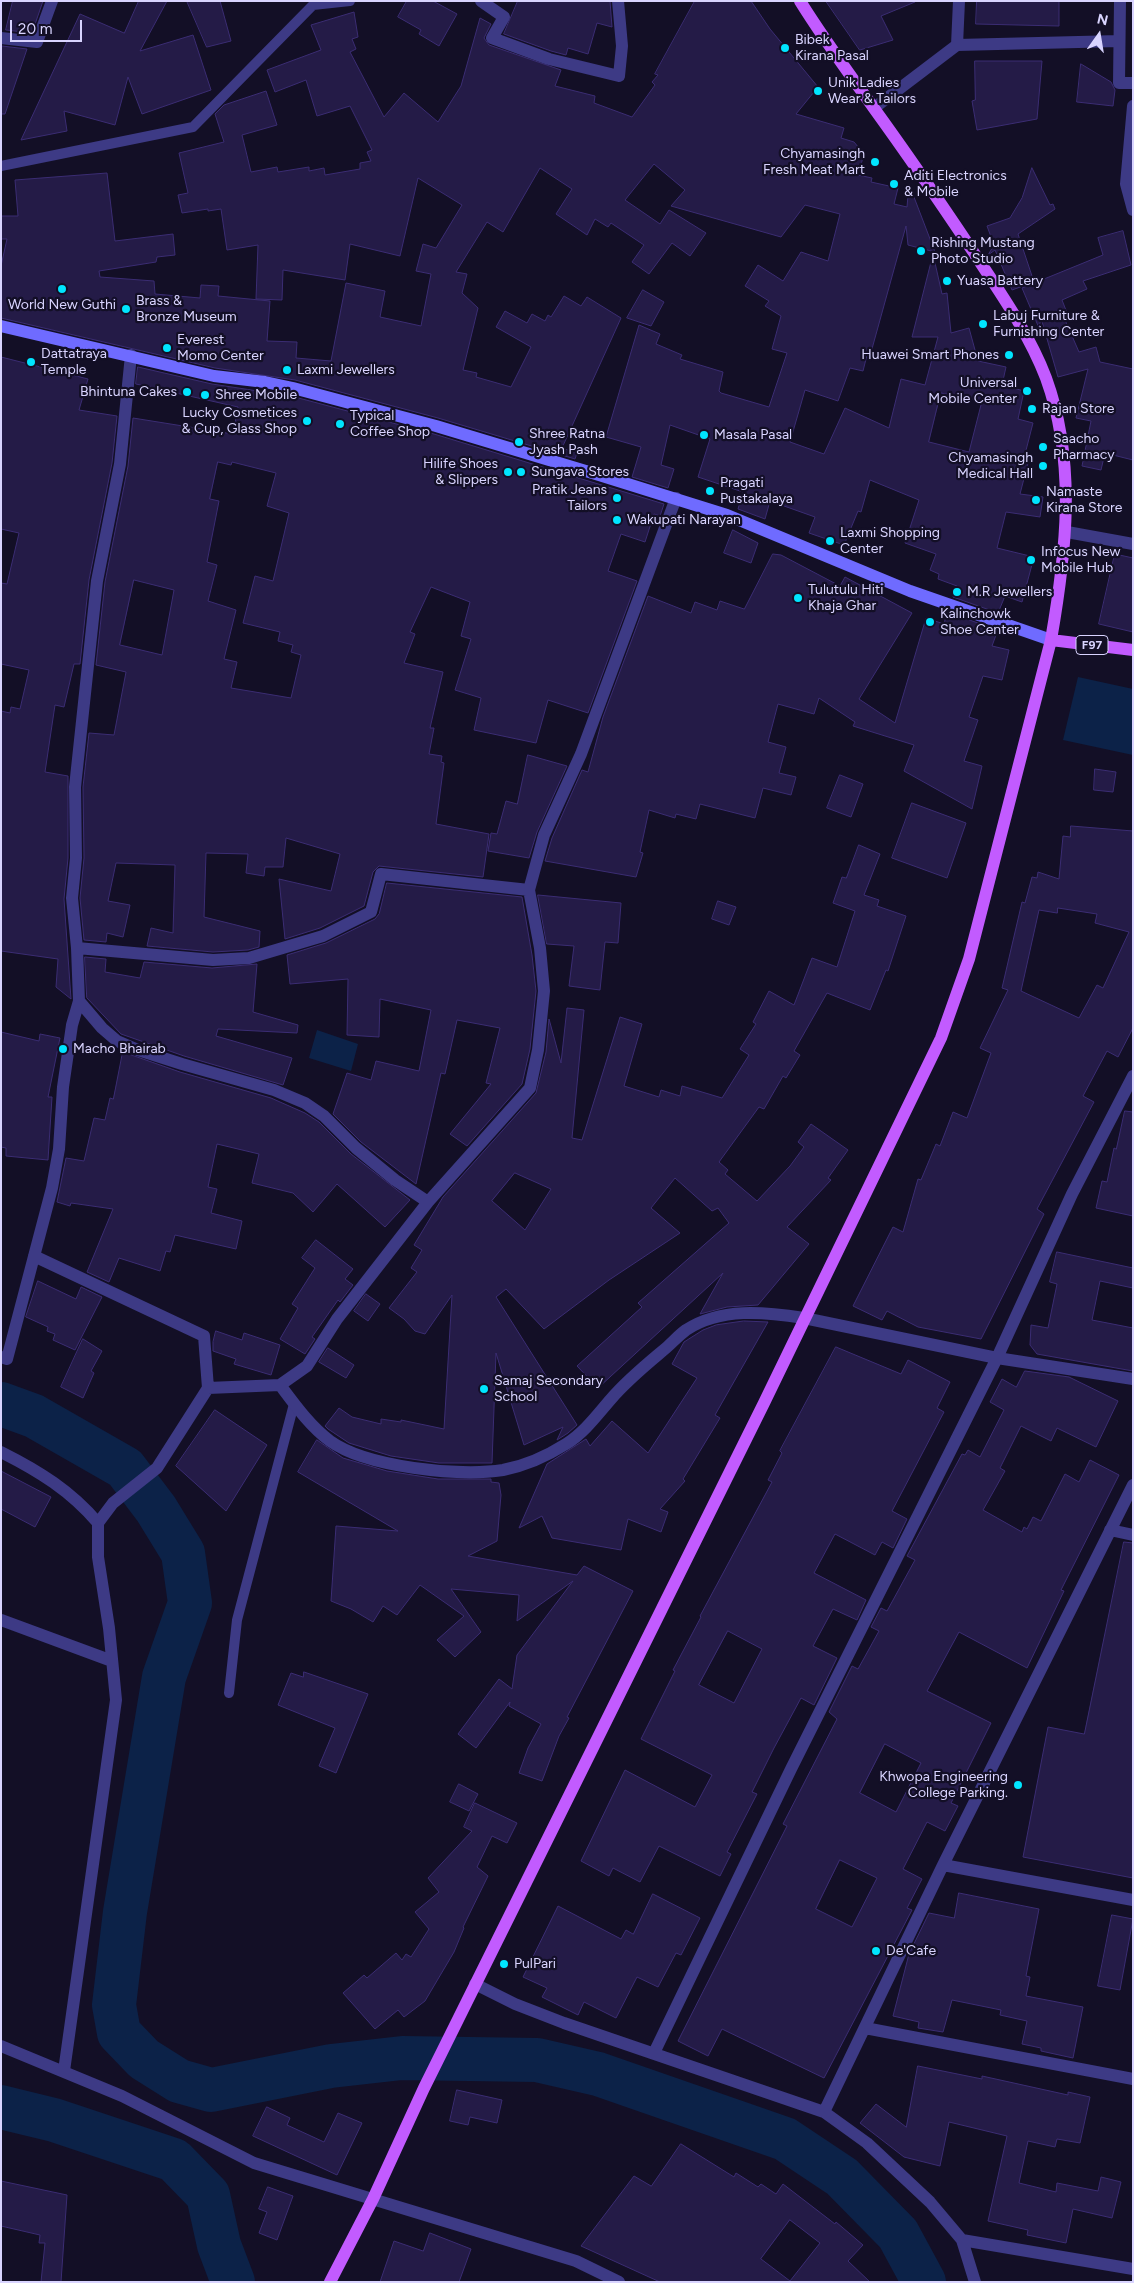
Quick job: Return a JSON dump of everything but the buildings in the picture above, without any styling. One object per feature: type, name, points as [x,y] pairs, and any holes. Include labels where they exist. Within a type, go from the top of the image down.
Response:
[{"type":"main road","points":[[330,2282],[373,2199],[424,2088],[674,1586],[941,1038],[969,959],[1051,640],[1061,586],[1067,532],[1066,472],[1057,420],[1046,379],[1031,344],[976,256],[800,1]]},
{"type":"main road","points":[[1,326],[214,376],[265,382],[293,388],[436,426],[676,498],[776,534],[910,591],[1051,640]]},
{"type":"main road","name":"F97","points":[[1051,640],[1133,650]]},
{"type":"street","points":[[1,38],[37,42],[52,1]]},
{"type":"street","points":[[481,1],[504,18],[492,38],[548,59],[619,76],[622,46],[618,1]]},
{"type":"street","points":[[957,45],[959,1]]},
{"type":"street","points":[[1120,1],[1119,83],[1133,83]]},
{"type":"street","points":[[874,108],[957,45],[1119,41]]},
{"type":"street","points":[[1133,106],[1126,184],[1133,210]]},
{"type":"street","points":[[1,1357],[7,1359],[52,1188],[59,1149],[63,1087],[72,1025],[79,1001],[77,948],[72,898],[76,858],[75,787],[97,581],[120,464],[130,355]]},
{"type":"street","points":[[208,1388],[280,1385],[307,1366],[338,1319],[428,1202],[530,1088],[538,1050],[544,991],[540,948],[529,890],[544,835],[581,754],[676,498]]},
{"type":"street","points":[[1067,532],[1133,544]]},
{"type":"street","points":[[77,948],[213,960],[249,958],[323,936],[371,912],[381,874],[529,890]]},
{"type":"street","points":[[79,1001],[102,1028],[117,1041],[182,1064],[274,1090],[305,1103],[324,1116],[356,1148],[395,1180],[428,1202]]},
{"type":"street","points":[[654,2053],[795,1761],[997,1358],[1072,1194],[1133,1076]]},
{"type":"street","points":[[34,1256],[204,1336],[208,1388],[157,1468],[113,1503],[98,1523],[98,1557],[116,1700],[64,2071]]},
{"type":"street","points":[[280,1385],[308,1421],[331,1442],[360,1457],[405,1466],[459,1472],[503,1470],[538,1459],[567,1444],[591,1423],[611,1398],[644,1365],[686,1330],[704,1321],[724,1315],[772,1313],[804,1318],[997,1358],[1133,1379]]},
{"type":"street","points":[[1,1452],[44,1474],[80,1502],[98,1523]]},
{"type":"street","points":[[824,2112],[942,1865],[1133,1484]]},
{"type":"street","points":[[1110,1530],[1133,1535]]},
{"type":"street","points":[[1,1620],[112,1661]]},
{"type":"street","points":[[942,1865],[1133,1900]]},
{"type":"street","points":[[475,1984],[515,2004],[564,2023],[824,2112],[867,2144],[930,2202],[962,2240],[975,2282]]},
{"type":"street","points":[[865,2028],[1133,2079]]},
{"type":"street","points":[[1,2046],[122,2096],[254,2163],[576,2261],[619,2282]]},
{"type":"street","points":[[962,2240],[1133,2268]]},
{"type":"lane","points":[[1,166],[193,127],[313,5],[350,1]]},
{"type":"lane","points":[[229,1693],[237,1620],[294,1404]]},
{"type":"water","points":[[1078,677],[1133,689],[1133,755],[1063,740]]},
{"type":"water","points":[[317,1030],[358,1044],[351,1071],[309,1058]]},
{"type":"waterway","points":[[1,1404],[34,1416],[125,1468],[156,1509],[183,1553],[190,1603],[164,1677],[125,1912],[114,2005],[119,2033],[144,2059],[179,2081],[211,2090],[331,2066],[402,2058],[537,2060],[598,2074],[785,2139],[842,2177],[898,2234],[924,2282]]},
{"type":"waterway","points":[[1,2107],[54,2120],[174,2160],[208,2195],[219,2245],[233,2282]]},
{"type":"place","name":"Bibek Kirana Pasal","points":[[785,48]]},
{"type":"place","name":"Unik Ladies Wear & Tailors","points":[[818,91]]},
{"type":"place","name":"Chyamasingh Fresh Meat Mart","points":[[875,162]]},
{"type":"place","name":"Aditi Electronics & Mobile","points":[[894,184]]},
{"type":"place","name":"Rishing Mustang Photo Studio","points":[[921,251]]},
{"type":"place","name":"Yuasa Battery","points":[[947,281]]},
{"type":"place","name":"World New Guthi","points":[[62,289]]},
{"type":"place","name":"Brass & Bronze Museum","points":[[126,309]]},
{"type":"place","name":"Labuj Furniture & Furnishing Center","points":[[983,324]]},
{"type":"place","name":"Everest Momo Center","points":[[167,348]]},
{"type":"place","name":"Huawei Smart Phones","points":[[1009,355]]},
{"type":"place","name":"Dattatraya Temple","points":[[31,362]]},
{"type":"place","name":"Laxmi Jewellers","points":[[287,370]]},
{"type":"place","name":"Universal Mobile Center","points":[[1027,391]]},
{"type":"place","name":"Bhintuna Cakes","points":[[187,392]]},
{"type":"place","name":"Shree Mobile","points":[[205,395]]},
{"type":"place","name":"Rajan Store","points":[[1032,409]]},
{"type":"place","name":"Lucky Cosmetices & Cup, Glass Shop","points":[[307,421]]},
{"type":"place","name":"Typical Coffee Shop","points":[[340,424]]},
{"type":"place","name":"Masala Pasal","points":[[704,435]]},
{"type":"place","name":"Shree Ratna Jyash Pash","points":[[519,442]]},
{"type":"place","name":"Saacho Pharmacy","points":[[1043,447]]},
{"type":"place","name":"Chyamasingh Medical Hall","points":[[1043,466]]},
{"type":"place","name":"Hilife Shoes & Slippers","points":[[508,472]]},
{"type":"place","name":"Sungava Stores","points":[[521,472]]},
{"type":"place","name":"Pragati Pustakalaya","points":[[710,491]]},
{"type":"place","name":"Pratik Jeans Tailors","points":[[617,498]]},
{"type":"place","name":"Namaste Kirana Store","points":[[1036,500]]},
{"type":"place","name":"Wakupati Narayan","points":[[617,520]]},
{"type":"place","name":"Laxmi Shopping Center","points":[[830,541]]},
{"type":"place","name":"Infocus New Mobile Hub","points":[[1031,560]]},
{"type":"place","name":"M.R Jewellers","points":[[957,592]]},
{"type":"place","name":"Tulutulu Hiti Khaja Ghar","points":[[798,598]]},
{"type":"place","name":"Kalinchowk Shoe Center","points":[[930,622]]},
{"type":"place","name":"Macho Bhairab","points":[[63,1049]]},
{"type":"place","name":"Samaj Secondary School","points":[[484,1389]]},
{"type":"place","name":"Khwopa Engineering College Parking.","points":[[1018,1785]]},
{"type":"place","name":"De'Cafe","points":[[876,1951]]},
{"type":"place","name":"PulPari","points":[[504,1964]]}]
